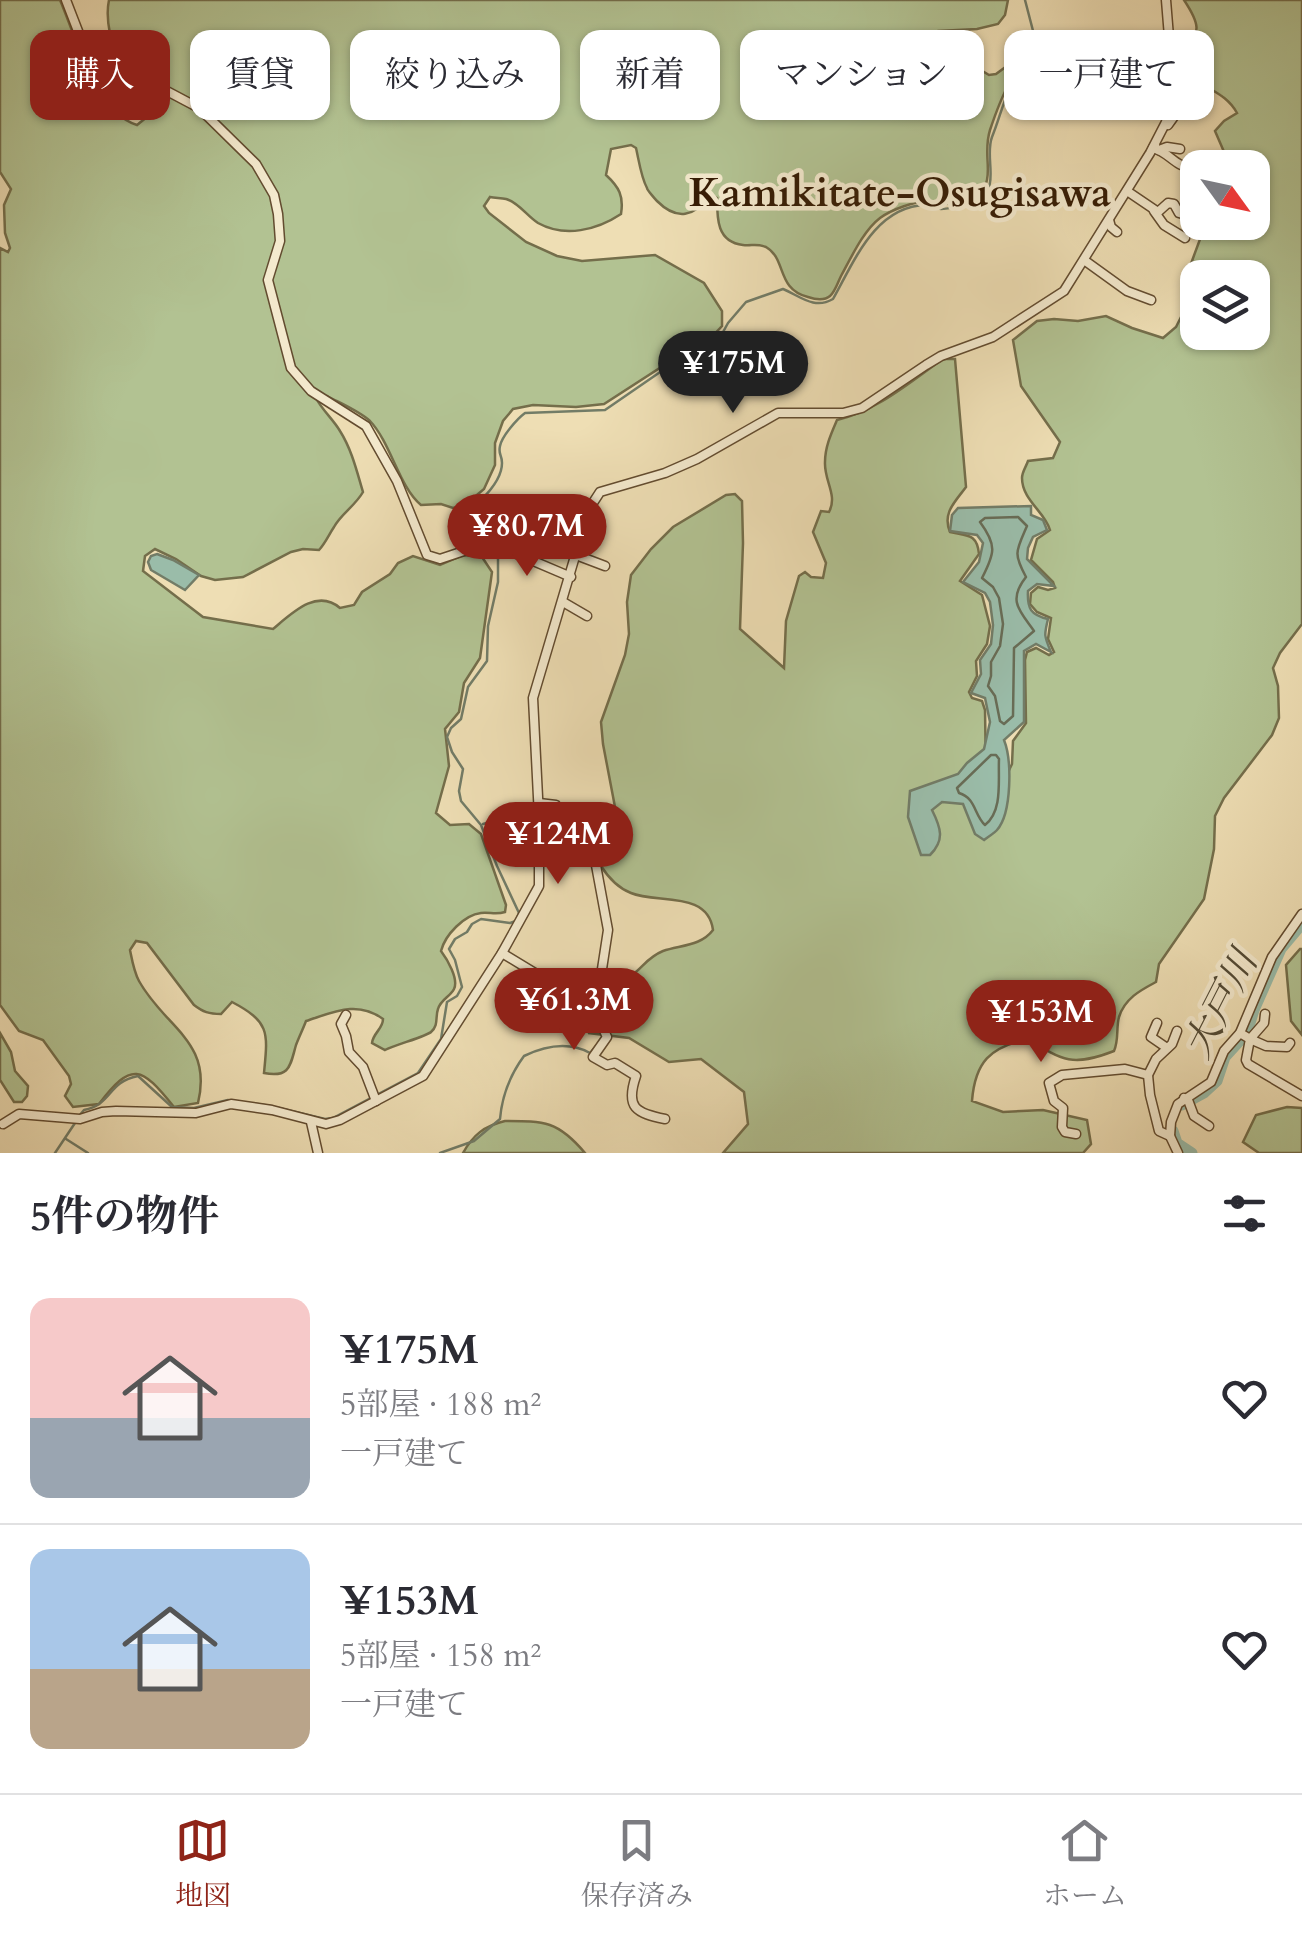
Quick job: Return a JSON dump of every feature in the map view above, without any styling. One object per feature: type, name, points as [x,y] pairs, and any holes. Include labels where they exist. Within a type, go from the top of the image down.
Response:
[{"type":"street","points":[[66,0],[83,44],[97,66],[146,80],[198,108],[256,164],[274,195],[278,214],[280,241],[268,280],[291,368],[311,391],[366,426],[397,480],[427,555],[440,558],[494,546],[570,577]]},
{"type":"street","points":[[1166,0],[1169,30]]},
{"type":"street","points":[[1156,149],[1167,120]]},
{"type":"street","points":[[3,1124],[19,1114],[77,1119],[116,1111],[196,1113],[230,1104],[326,1124],[423,1076],[502,953],[539,886],[533,698],[590,510],[600,492],[681,466],[778,414],[843,413],[862,408],[941,356],[993,337],[1064,291],[1173,120]]},
{"type":"street","points":[[1156,149],[1180,149]]},
{"type":"street","points":[[1156,149],[1180,166]]},
{"type":"street","points":[[1127,191],[1180,235]]},
{"type":"street","points":[[1154,210],[1158,212],[1168,203],[1174,204],[1180,213]]},
{"type":"street","points":[[1109,220],[1117,232]]},
{"type":"street","points":[[1084,260],[1127,291],[1151,300]]},
{"type":"street","points":[[576,556],[605,566]]},
{"type":"street","points":[[563,602],[587,616]]},
{"type":"street","points":[[539,803],[556,804],[561,816],[575,820],[590,840],[608,930],[600,982],[601,1024],[608,1038],[593,1057],[636,1076],[632,1088],[637,1111],[665,1119]]},
{"type":"street","points":[[1302,914],[1272,958],[1246,1036],[1248,1064],[1302,1096]]},
{"type":"street","points":[[502,953],[600,1012]]},
{"type":"street","points":[[346,1014],[341,1024],[349,1052],[364,1068],[375,1099]]},
{"type":"street","points":[[1170,1136],[1175,1112],[1210,1082],[1224,1052],[1264,1023],[1265,1014]]},
{"type":"street","points":[[1158,1024],[1151,1037],[1166,1048]]},
{"type":"street","points":[[1177,1031],[1148,1075],[1159,1130],[1170,1136],[1178,1153]]},
{"type":"street","points":[[1246,1036],[1266,1046],[1287,1048],[1290,1043]]},
{"type":"street","points":[[1076,1134],[1065,1132],[1062,1126],[1063,1108],[1054,1101],[1049,1084],[1054,1079],[1125,1069],[1148,1075]]},
{"type":"street","points":[[1188,1100],[1194,1116],[1209,1126]]},
{"type":"street","points":[[311,1122],[318,1153]]},
{"type":"shaded area","points":[[0,0],[60,0],[72,30],[30,30],[30,120],[127,120],[137,125],[143,120],[170,120],[170,30],[110,30],[109,0],[1008,0],[998,24],[977,29],[740,30],[740,120],[984,120],[984,72],[996,74],[1004,68],[1004,95],[988,140],[988,175],[983,191],[976,200],[918,203],[880,218],[858,245],[830,296],[816,299],[798,293],[786,281],[773,252],[728,239],[718,221],[717,198],[711,195],[692,212],[671,212],[647,189],[636,148],[631,145],[611,149],[606,175],[620,192],[621,214],[602,224],[581,230],[559,230],[538,223],[506,199],[490,197],[484,206],[526,242],[557,256],[582,261],[655,255],[704,283],[722,311],[722,326],[691,359],[666,364],[604,404],[513,409],[503,421],[495,443],[495,465],[484,489],[465,505],[453,508],[421,505],[370,421],[327,396],[316,398],[344,438],[363,492],[319,550],[291,552],[243,577],[215,580],[155,549],[145,556],[143,571],[203,617],[273,629],[296,610],[314,602],[340,608],[354,605],[362,592],[413,556],[440,565],[463,555],[482,557],[492,572],[480,658],[464,683],[459,712],[445,729],[449,766],[436,813],[450,825],[469,824],[481,834],[506,905],[505,912],[475,915],[456,927],[447,939],[441,951],[452,969],[455,985],[439,1006],[431,1032],[385,1050],[372,1043],[383,1019],[364,1010],[336,1011],[306,1021],[290,1064],[279,1074],[264,1073],[266,1038],[254,1016],[232,1002],[221,1014],[200,1009],[147,943],[136,941],[130,950],[139,981],[184,1036],[199,1064],[198,1103],[174,1107],[153,1083],[136,1074],[120,1081],[99,1104],[73,1107],[65,1096],[71,1084],[69,1076],[43,1040],[19,1031],[0,1005],[0,248],[8,252],[10,248],[4,205],[11,189],[0,172]]},
{"type":"shaded area","points":[[1184,0],[1302,0],[1302,624],[1273,668],[1279,718],[1272,735],[1215,816],[1214,849],[1204,899],[1159,964],[1156,982],[1134,995],[1122,1010],[1114,1051],[1088,1059],[1069,1059],[1028,1039],[994,1052],[981,1066],[972,1101],[1003,1112],[1043,1110],[1087,1120],[1091,1144],[1083,1153],[723,1153],[748,1124],[744,1092],[701,1059],[669,1062],[629,1038],[589,1033],[586,1020],[596,994],[632,975],[658,953],[697,942],[713,930],[702,909],[631,893],[614,882],[601,866],[615,807],[601,722],[625,655],[631,575],[673,527],[726,495],[735,494],[742,501],[740,629],[784,668],[786,621],[799,576],[805,572],[823,578],[826,563],[813,532],[821,511],[829,512],[831,506],[825,456],[837,420],[879,403],[943,359],[955,359],[966,487],[951,508],[948,525],[950,532],[970,537],[978,547],[979,554],[960,581],[982,595],[990,626],[969,692],[972,698],[982,701],[985,710],[986,773],[1002,785],[1012,764],[1013,741],[1026,723],[1027,652],[1036,648],[1049,655],[1054,652],[1048,639],[1051,618],[1030,604],[1031,593],[1038,587],[1055,588],[1031,560],[1037,539],[1050,530],[1026,493],[1022,476],[1028,461],[1053,458],[1060,442],[1021,386],[1013,340],[1037,321],[1106,316],[1163,338],[1180,319],[1180,350],[1270,350],[1270,260],[1192,260],[1200,240],[1270,240],[1270,150],[1223,150],[1215,131],[1237,113],[1214,92],[1214,30],[1196,30]]},
{"type":"shaded area","points":[[1300,949],[1302,1035],[1291,1021],[1286,965]]},
{"type":"shaded area","points":[[0,1033],[11,1052],[15,1071],[28,1086],[22,1102],[14,1102],[0,1080]]},
{"type":"shaded area","points":[[1287,1107],[1302,1108],[1302,1153],[1259,1153],[1243,1142],[1256,1115]]},
{"type":"shaded area","points":[[505,1121],[550,1125],[567,1134],[585,1153],[463,1153],[480,1132]]},
{"type":"water","points":[[1031,506],[1031,515],[1043,520],[1047,530],[1033,537],[1027,559],[1054,586],[1037,584],[1028,591],[1028,602],[1034,613],[1048,619],[1045,636],[1051,652],[1036,644],[1024,651],[1024,722],[1004,740],[1009,773],[1006,812],[997,830],[984,840],[975,834],[963,804],[942,802],[932,810],[940,839],[930,855],[921,855],[908,817],[910,791],[958,774],[984,749],[990,722],[985,698],[971,693],[981,674],[980,660],[991,644],[990,602],[985,593],[963,582],[979,562],[983,543],[977,535],[950,531],[952,515],[958,508]]},
{"type":"water","points":[[157,554],[199,575],[185,590],[151,570],[148,562]]},
{"type":"waterway","points":[[279,1108],[333,1118],[418,1073],[441,1039],[447,1002],[462,987],[449,949],[455,939],[481,919],[510,923],[516,921],[519,913],[481,825],[461,801],[463,769],[447,737],[461,719],[468,687],[487,661],[498,555],[482,499],[500,473],[501,442],[507,433],[525,413],[605,410],[666,368],[698,358],[717,343],[746,302],[783,289],[813,303],[833,299],[868,238],[893,215],[926,205],[944,209],[978,201],[989,188],[990,145],[1006,98],[1038,50],[1025,0]]},
{"type":"waterway","points":[[483,824],[552,808]]},
{"type":"waterway","points":[[559,819],[563,824],[573,825]]},
{"type":"waterway","name":"大戸川","points":[[1182,1105],[1217,1081],[1225,1057],[1247,1033],[1281,949],[1302,924]]},
{"type":"waterway","points":[[597,976],[600,959]]},
{"type":"waterway","points":[[440,1153],[474,1141],[500,1119],[508,1086],[524,1056],[557,1046],[590,1053],[596,1046]]},
{"type":"waterway","points":[[79,1116],[121,1083],[138,1076],[172,1107],[194,1108],[228,1100],[271,1106]]},
{"type":"waterway","points":[[55,1153],[75,1123]]},
{"type":"waterway","name":"大戸川","points":[[1173,1131],[1177,1143],[1192,1153]]},
{"type":"waterway","points":[[66,1139],[88,1153]]},
{"type":"district","name":"Kamikitate-Osugisawa","points":[[900,192]]}]
